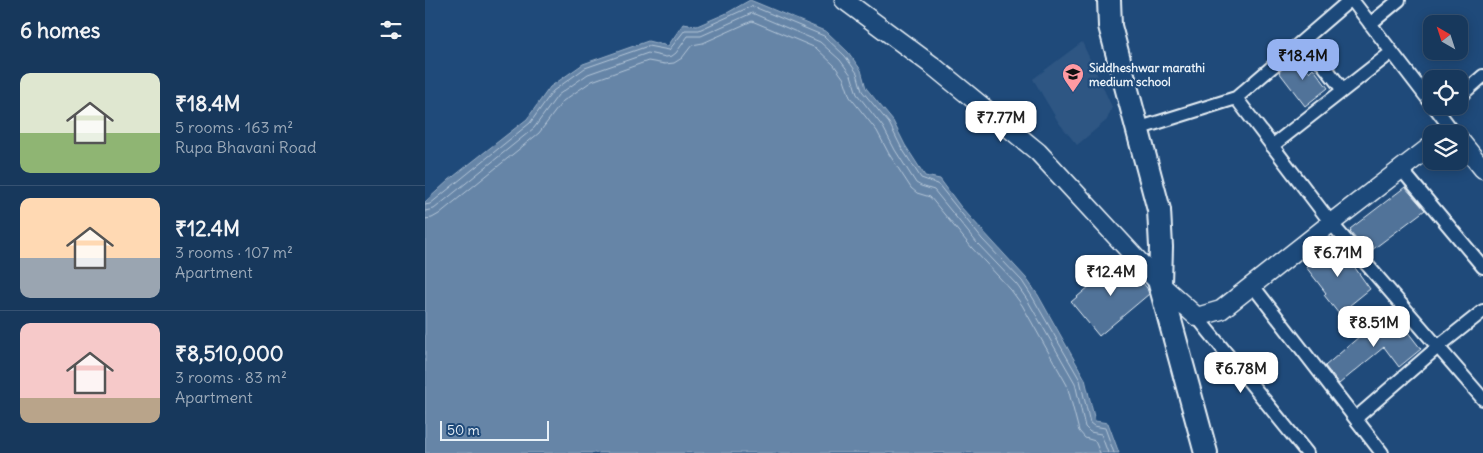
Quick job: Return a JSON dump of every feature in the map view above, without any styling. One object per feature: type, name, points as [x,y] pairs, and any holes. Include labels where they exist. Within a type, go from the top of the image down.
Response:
[{"type":"highway","points":[[1109,0],[1110,26],[1159,210],[1160,284],[1206,453]]},
{"type":"street","points":[[845,0],[933,66],[1038,152],[1160,284],[1197,317],[1307,453]]},
{"type":"street","points":[[1137,129],[1236,98],[1351,0],[1423,92]]},
{"type":"street","points":[[1370,24],[1399,0]]},
{"type":"street","points":[[1304,40],[1343,90]]},
{"type":"street","points":[[1272,146],[1392,52]]},
{"type":"street","points":[[1468,89],[1483,76]]},
{"type":"street","points":[[1236,98],[1331,223],[1483,399]]},
{"type":"street","points":[[1197,317],[1221,310],[1423,152]]},
{"type":"street","points":[[1468,152],[1483,169]]},
{"type":"street","points":[[1401,168],[1483,267]]},
{"type":"street","points":[[1253,286],[1383,453]]},
{"type":"street","points":[[1355,418],[1483,311]]},
{"type":"shaded area","name":"Siddheshwar marathi medium school","points":[[1082,42],[1112,107],[1107,120],[1077,145],[1059,123],[1033,79]]},
{"type":"water","points":[[750,0],[827,32],[848,52],[861,70],[866,88],[893,121],[905,145],[925,176],[940,179],[960,206],[1026,278],[1038,295],[1085,379],[1095,421],[1108,423],[1119,453],[425,453],[425,202],[449,180],[527,119],[550,87],[583,64],[648,41],[668,46],[683,24],[697,26],[727,13]]},
{"type":"building","points":[[1297,56],[1309,72],[1313,68],[1328,88],[1305,106],[1279,72]]},
{"type":"building","points":[[1405,187],[1425,210],[1368,253],[1350,232],[1350,229]]},
{"type":"building","points":[[1337,242],[1355,263],[1353,265],[1370,289],[1339,314],[1306,267]]},
{"type":"building","points":[[1122,259],[1147,288],[1149,294],[1099,336],[1071,302]]},
{"type":"building","points":[[1388,312],[1405,333],[1407,331],[1421,349],[1399,367],[1384,347],[1339,384],[1325,366]]},
{"type":"place","name":"Siddheshwar marathi medium school","points":[[1073,93]]}]
